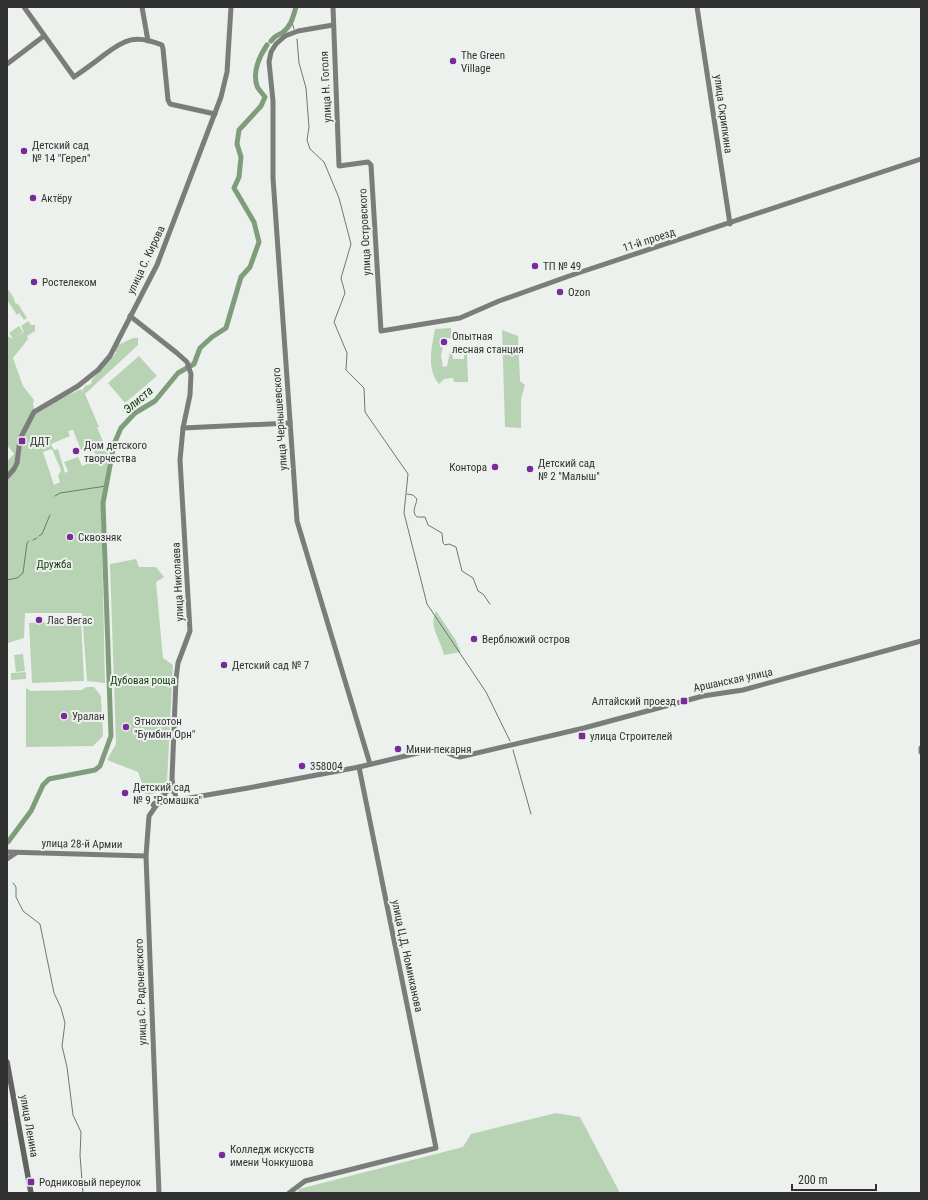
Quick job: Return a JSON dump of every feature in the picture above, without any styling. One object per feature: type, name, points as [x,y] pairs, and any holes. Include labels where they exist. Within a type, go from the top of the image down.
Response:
[{"type":"main road","name":"улица Ленина","points":[[7,1062],[31,1193]]},
{"type":"main road","name":"улица Ленина","points":[[7,1079],[27,1193]]},
{"type":"street","points":[[24,7],[74,77],[116,45],[133,39],[148,41],[162,45],[168,100],[170,104],[215,114]]},
{"type":"street","points":[[142,7],[148,41]]},
{"type":"street","name":"улица С. Кирова","points":[[7,477],[14,470],[17,463],[20,439],[32,414],[38,408],[78,386],[102,366],[110,356],[157,265],[172,229],[221,97],[227,72],[231,7]]},
{"type":"street","name":"улица Н. Гоголя","points":[[333,7],[339,166]]},
{"type":"street","name":"улица Скрипкина","points":[[697,7],[730,224]]},
{"type":"street","name":"улица Чернышевского","points":[[333,25],[298,31],[285,36],[276,44],[271,52],[269,62],[273,101],[273,178],[297,522],[370,764]]},
{"type":"street","points":[[7,64],[44,36]]},
{"type":"street","name":"11-й проезд","points":[[381,331],[460,318],[499,301],[572,275],[730,224],[921,159]]},
{"type":"street","name":"улица Островского","points":[[339,166],[368,162],[371,165],[381,331]]},
{"type":"street","name":"улица Николаева","points":[[130,316],[187,362],[190,370],[190,395],[183,428],[180,460],[190,631],[178,663],[176,679],[172,780],[174,793]]},
{"type":"street","points":[[183,428],[290,423]]},
{"type":"street","name":"Аршанская улица","points":[[170,801],[359,767],[435,749],[447,751],[453,757],[460,757],[703,696],[743,690],[921,641]]},
{"type":"street","name":"улица Ц.Д. Номинханова","points":[[289,1193],[305,1181],[436,1148],[359,767]]},
{"type":"street","points":[[170,801],[165,800],[165,793],[172,780]]},
{"type":"street","points":[[149,816],[155,803],[170,790],[184,798]]},
{"type":"street","points":[[149,816],[158,804],[170,801],[175,796],[174,793]]},
{"type":"street","name":"улица С. Радонежского","points":[[149,816],[146,856],[159,1193]]},
{"type":"street","name":"улица 28-й Армии","points":[[7,852],[146,856]]},
{"type":"street","points":[[7,859],[17,853]]},
{"type":"green space","points":[[7,288],[14,298],[15,303],[18,304],[27,318],[24,320],[19,313],[17,315],[7,300]]},
{"type":"green space","name":"Дружба","points":[[28,321],[31,325],[35,325],[35,331],[27,336],[28,339],[13,358],[23,386],[34,400],[33,405],[35,411],[81,389],[82,391],[85,386],[91,384],[92,380],[116,353],[116,346],[133,338],[138,338],[138,345],[85,394],[109,456],[101,501],[105,683],[87,681],[82,613],[25,613],[24,638],[8,643],[7,658],[7,461],[14,454],[7,445],[7,336],[13,339],[9,333],[19,326],[23,332],[14,338],[24,332],[21,326]],"holes":[[[73,430],[81,450],[91,446],[96,455],[94,455],[96,460],[82,466],[78,457],[64,462],[68,471],[65,473],[58,449],[54,450],[51,444],[70,436],[68,431]],[[52,449],[61,470],[58,476],[60,482],[54,485],[43,452]]]},
{"type":"green space","points":[[451,328],[451,338],[440,338],[440,347],[443,347],[441,355],[443,367],[447,366],[450,352],[452,351],[453,359],[464,359],[464,353],[467,352],[468,382],[454,382],[453,378],[444,379],[439,384],[432,371],[431,364],[435,329]]},
{"type":"green space","points":[[502,330],[518,336],[520,381],[525,385],[521,399],[521,428],[505,427]]},
{"type":"green space","points":[[139,356],[157,376],[125,403],[108,383]]},
{"type":"green space","name":"Дубовая роща","points":[[136,559],[139,567],[156,567],[164,577],[156,582],[163,658],[173,665],[167,782],[158,792],[146,795],[138,772],[107,760],[116,744],[110,564]]},
{"type":"green space","points":[[436,611],[455,639],[461,652],[444,655],[433,623]]},
{"type":"green space","points":[[81,621],[84,681],[32,683],[29,623]]},
{"type":"green space","points":[[23,654],[25,671],[16,672],[14,655]]},
{"type":"green space","points":[[26,672],[26,679],[11,680],[11,673]]},
{"type":"green space","name":"Уралан","points":[[86,687],[94,687],[101,696],[103,736],[93,746],[26,747],[26,688],[31,691],[82,690]]},
{"type":"green space","points":[[556,1113],[580,1117],[620,1193],[297,1193],[299,1189],[463,1147],[471,1134]]},
{"type":"waterway","name":"Элиста","points":[[271,41],[274,37],[288,28],[296,7]]},
{"type":"waterway","name":"Элиста","points":[[292,22],[294,29]]},
{"type":"waterway","points":[[297,39],[299,63],[306,88],[309,127],[307,140],[310,149],[324,162],[339,198],[351,244],[341,278],[345,293],[334,322],[347,353],[346,370],[364,388],[365,412],[408,474],[404,513],[427,604],[486,692],[510,741]]},
{"type":"waterway","name":"Элиста","points":[[267,45],[271,41]]},
{"type":"waterway","name":"Элиста","points":[[8,842],[31,811],[43,785],[49,779],[95,770],[100,766],[111,736],[103,503],[114,444],[121,428],[135,413],[155,401],[178,373],[194,364],[200,348],[212,337],[226,328],[241,277],[250,267],[259,242],[254,222],[234,188],[239,177],[241,157],[237,144],[239,130],[261,106],[265,97],[258,87],[255,75],[259,59],[267,45]]},
{"type":"waterway","points":[[55,496],[60,493],[106,486]]},
{"type":"waterway","points":[[407,494],[413,495],[417,499],[414,511],[415,515],[417,517],[425,517],[428,525],[442,533],[443,543],[445,545],[449,544],[456,547],[462,571],[473,578],[478,591],[483,594],[490,604]]},
{"type":"waterway","points":[[39,536],[42,534],[50,515]]},
{"type":"waterway","points":[[33,540],[37,538]]},
{"type":"waterway","points":[[7,580],[17,578],[23,573],[27,543],[29,541]]},
{"type":"waterway","points":[[513,750],[531,814]]},
{"type":"waterway","points":[[13,883],[16,887],[16,897],[23,911],[40,924],[54,993],[61,1008],[65,1023],[62,1046],[67,1067],[73,1115],[81,1132],[80,1155],[83,1193]]},
{"type":"place","name":"The Green Village","points":[[453,61]]},
{"type":"place","name":"Детский сад № 14 \"Герел\"","points":[[24,151]]},
{"type":"place","name":"Актёру","points":[[33,198]]},
{"type":"place","name":"ТП № 49","points":[[535,266]]},
{"type":"place","name":"Ростелеком","points":[[34,282]]},
{"type":"place","name":"Ozon","points":[[560,292]]},
{"type":"place","name":"Опытная лесная станция","points":[[444,342]]},
{"type":"place","name":"ДДТ","points":[[22,441]]},
{"type":"place","name":"Дом детского творчества","points":[[76,451]]},
{"type":"place","name":"Контора","points":[[495,467]]},
{"type":"place","name":"Детский сад № 2 \"Малыш\"","points":[[530,469]]},
{"type":"place","name":"Сквозняк","points":[[70,537]]},
{"type":"place","name":"Лас Вегас","points":[[39,620]]},
{"type":"place","name":"Верблюжий остров","points":[[474,639]]},
{"type":"place","name":"Детский сад № 7","points":[[224,665]]},
{"type":"place","name":"Алтайский проезд","points":[[684,701]]},
{"type":"place","name":"Уралан","points":[[64,716]]},
{"type":"place","name":"Этнохотон \"Бумбин Орн\"","points":[[126,727]]},
{"type":"place","name":"улица Строителей","points":[[582,736]]},
{"type":"place","name":"Мини-пекарня","points":[[398,749]]},
{"type":"place","name":"358004","points":[[302,766]]},
{"type":"place","name":"Детский сад № 9 \"Ромашка\"","points":[[125,793]]},
{"type":"place","name":"Колледж искусств имени Чонкушова","points":[[222,1155]]},
{"type":"place","name":"Родниковый переулок","points":[[31,1182]]}]
